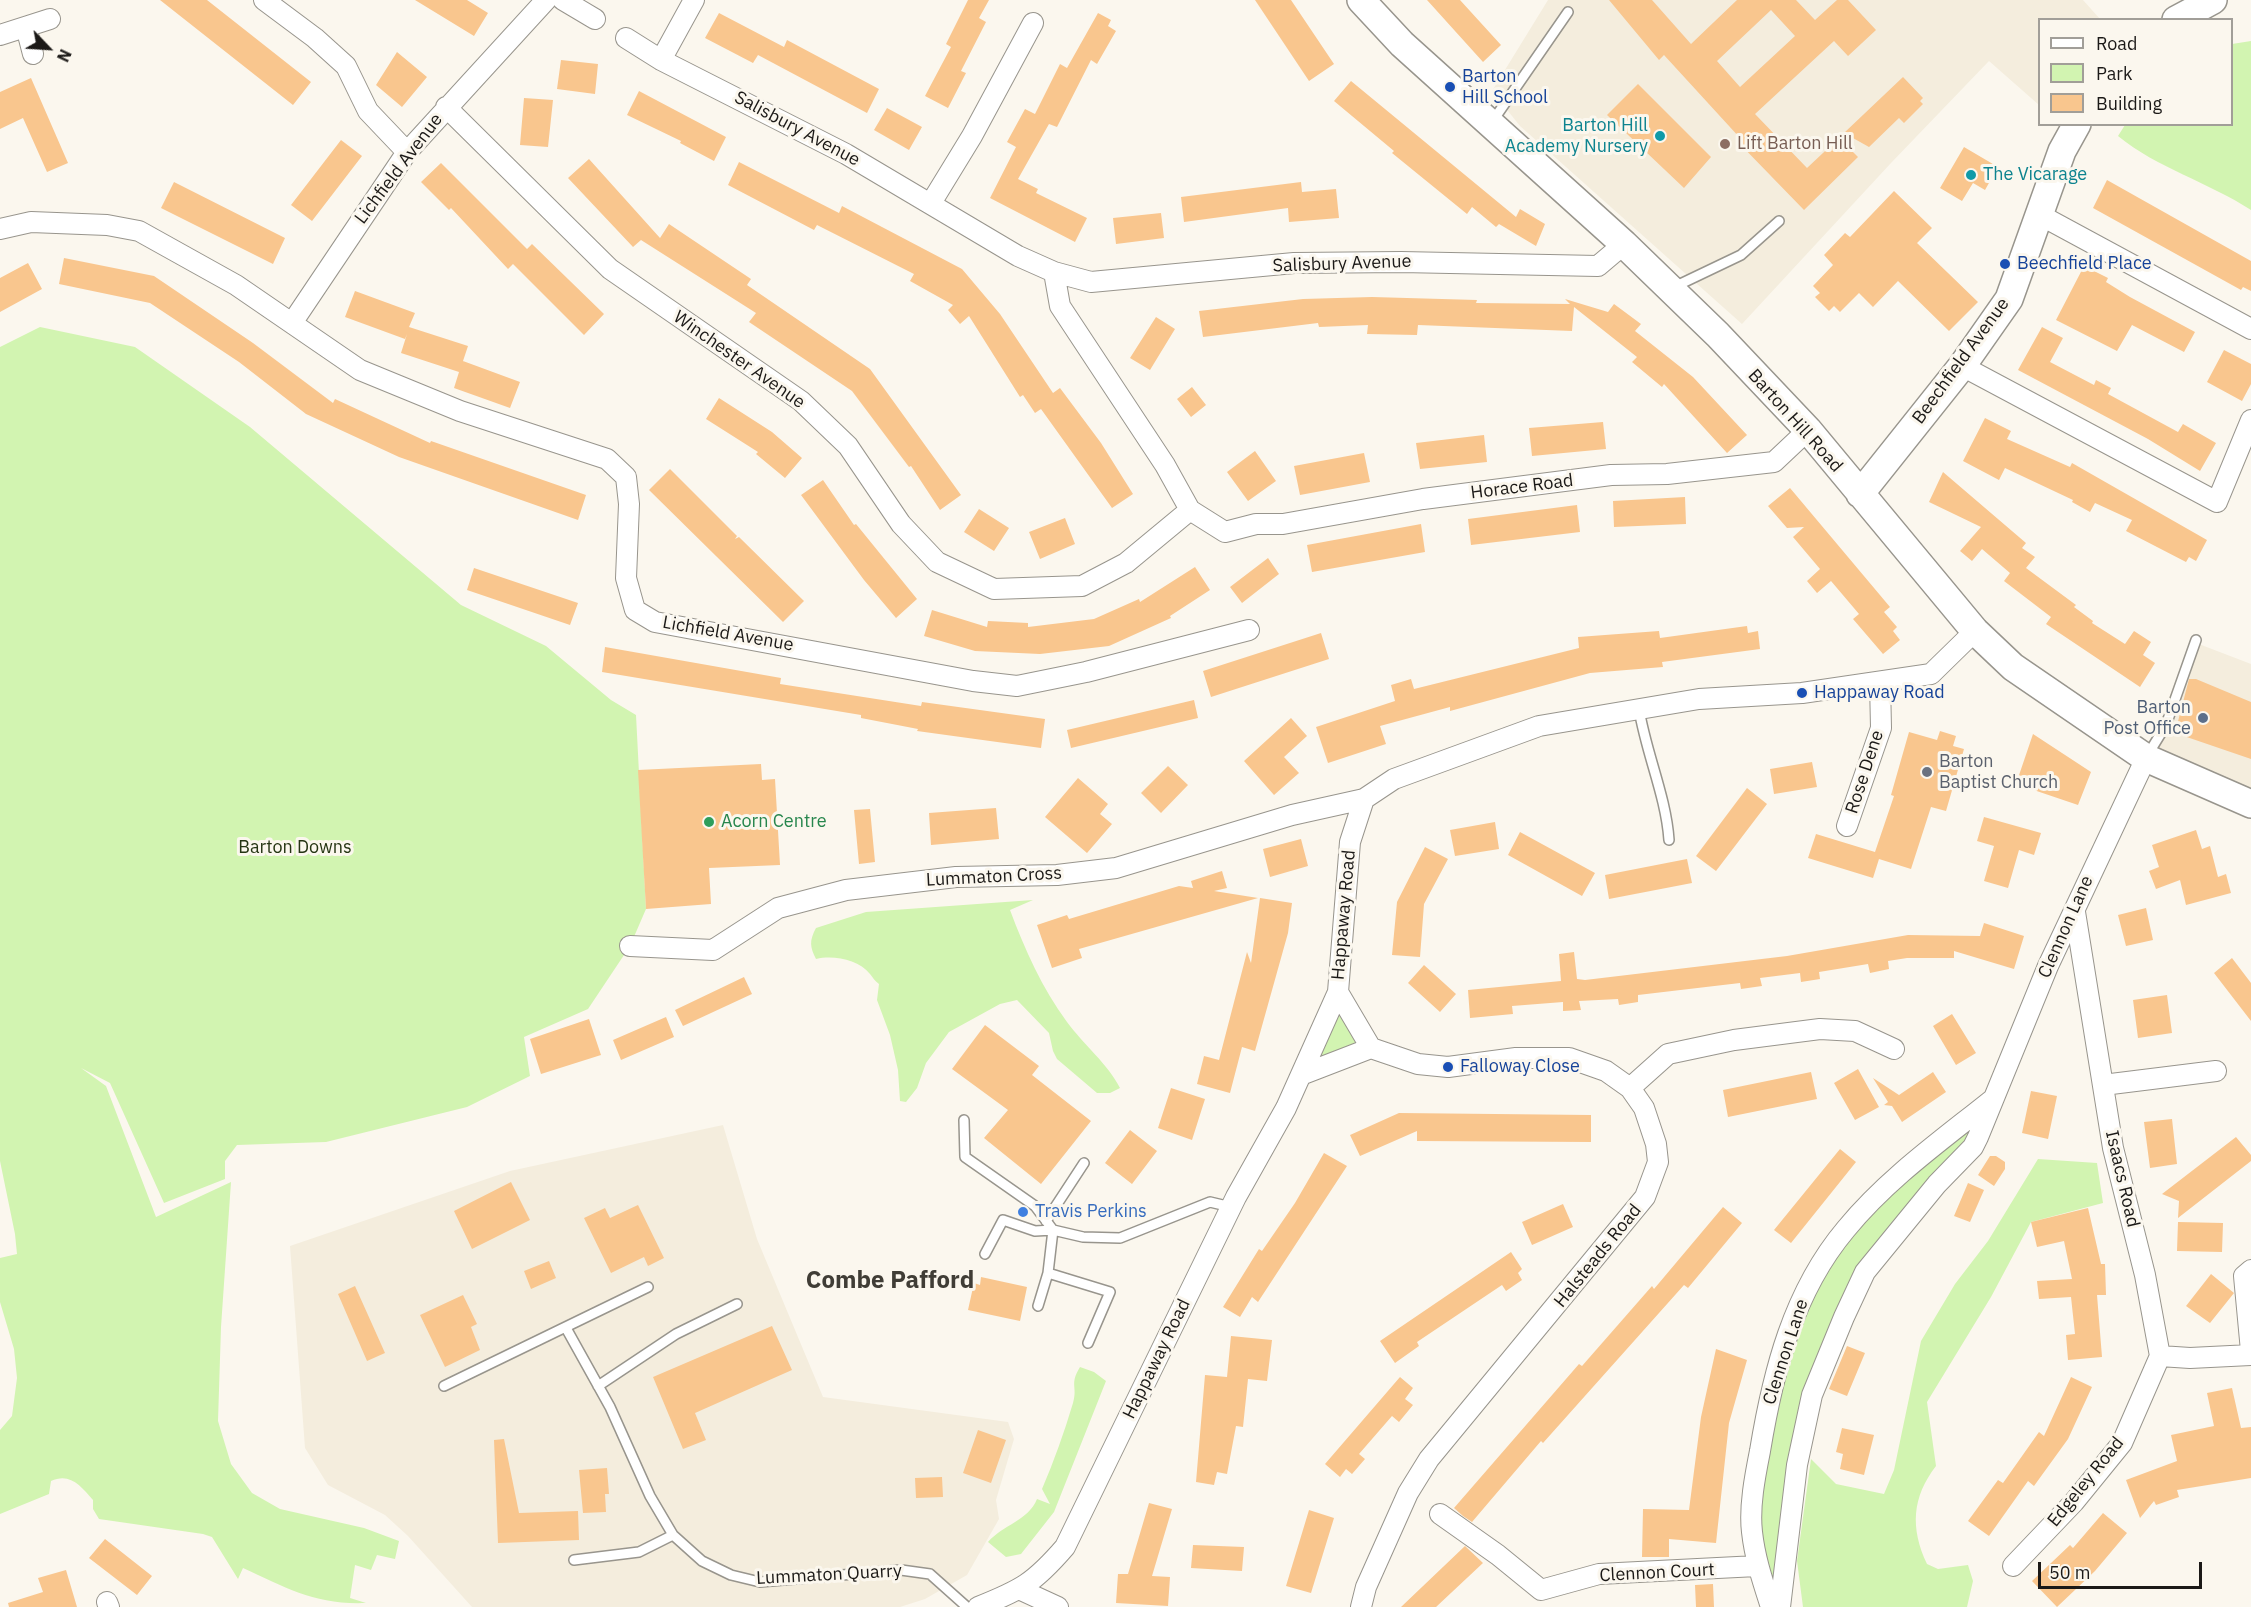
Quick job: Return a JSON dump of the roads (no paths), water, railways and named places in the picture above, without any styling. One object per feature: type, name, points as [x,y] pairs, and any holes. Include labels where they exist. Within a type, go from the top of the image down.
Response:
[{"type":"street","points":[[264,0],[315,38],[346,66],[368,111],[407,152]]},
{"type":"street","name":"Lichfield Avenue","points":[[292,323],[407,152],[446,106],[485,69],[546,0]]},
{"type":"street","points":[[563,0],[595,19]]},
{"type":"street","points":[[661,60],[694,0]]},
{"type":"street","name":"Barton Hill Road","points":[[1361,0],[1402,44],[1624,244],[1808,430],[1975,631],[2013,667],[2146,758],[2251,804]]},
{"type":"street","points":[[2180,18],[2213,0]]},
{"type":"street","points":[[0,35],[50,19]]},
{"type":"street","points":[[931,203],[978,126],[1033,24]]},
{"type":"street","points":[[26,27],[33,54]]},
{"type":"street","name":"Salisbury Avenue","points":[[626,38],[661,60],[846,154],[1018,256],[1054,272],[1091,282],[1294,263],[1401,262],[1598,266],[1624,244]]},
{"type":"street","name":"Winchester Avenue","points":[[446,106],[610,269],[801,401],[848,446],[900,524],[937,562],[994,589],[1082,586],[1126,563],[1190,510]]},
{"type":"street","name":"Beechfield Avenue","points":[[1860,494],[1962,366],[2009,299],[2062,151],[2076,126]]},
{"type":"street","points":[[2040,216],[2251,329]]},
{"type":"street","name":"Lichfield Avenue","points":[[0,229],[31,222],[107,225],[139,231],[236,285],[360,370],[403,390],[561,446],[607,459],[626,477],[629,504],[626,578],[635,610],[655,621],[972,681],[1017,686],[1086,672],[1249,630]]},
{"type":"street","points":[[1054,272],[1060,306],[1165,465],[1190,510]]},
{"type":"street","points":[[1962,366],[2217,502],[2251,420]]},
{"type":"street","name":"Horace Road","points":[[1190,510],[1225,532],[1256,524],[1283,524],[1423,499],[1611,475],[1667,474],[1774,462],[1808,430]]},
{"type":"street","points":[[1364,799],[1394,779],[1539,726],[1699,699],[1802,693],[1931,674],[1975,631]]},
{"type":"street","name":"Rose Dene","points":[[1848,826],[1881,728],[1880,682]]},
{"type":"street","name":"Clennon Lane","points":[[1780,1607],[1797,1465],[1812,1395],[1844,1317],[1864,1272],[1937,1184],[1973,1147],[2048,966],[2146,758]]},
{"type":"street","name":"Lummaton Cross","points":[[630,946],[713,950],[778,908],[846,890],[956,877],[1057,875],[1116,868],[1292,815],[1364,799]]},
{"type":"street","name":"Happaway Road","points":[[978,1607],[1021,1590],[1047,1568],[1065,1547],[1231,1207],[1286,1108],[1338,992],[1350,842],[1364,799]]},
{"type":"street","name":"Isaacs Road","points":[[2075,912],[2113,1149],[2145,1275],[2160,1356]]},
{"type":"street","points":[[1301,1075],[1371,1048],[1338,992]]},
{"type":"street","points":[[1630,1088],[1668,1054],[1734,1040],[1831,1029],[1855,1031],[1894,1049]]},
{"type":"street","name":"Halsteads Road","points":[[1360,1607],[1366,1587],[1408,1493],[1430,1459],[1646,1197],[1658,1162],[1656,1144],[1644,1108],[1630,1088],[1606,1071],[1569,1059],[1516,1058],[1448,1067],[1418,1064],[1371,1048]]},
{"type":"street","points":[[2103,1085],[2216,1071]]},
{"type":"street","name":"Clennon Lane","points":[[1772,1607],[1757,1566],[1751,1530],[1756,1475],[1769,1396],[1794,1317],[1808,1284],[1845,1229],[1892,1180],[1992,1099]]},
{"type":"street","points":[[2160,1356],[2190,1358],[2251,1353],[2244,1276],[2251,1270]]},
{"type":"street","name":"Edgeley Road","points":[[2013,1566],[2074,1502],[2122,1443],[2160,1356]]},
{"type":"street","name":"Clennon Court","points":[[1440,1514],[1498,1555],[1541,1590],[1599,1574],[1757,1566]]},
{"type":"street","points":[[1021,1590],[1058,1607]]},
{"type":"lane","points":[[1490,124],[1568,12]]},
{"type":"lane","points":[[1669,289],[1741,255],[1779,220]]},
{"type":"lane","points":[[2146,758],[2166,725],[2196,640]]},
{"type":"lane","points":[[1639,709],[1644,743],[1668,826],[1669,840]]},
{"type":"lane","points":[[964,1120],[966,1157],[1035,1206],[1053,1230],[1048,1273],[1038,1306]]},
{"type":"lane","points":[[1046,1221],[1084,1163]]},
{"type":"lane","points":[[985,1254],[1003,1220],[1035,1231],[1053,1230],[1083,1237],[1120,1238],[1210,1202],[1231,1207]]},
{"type":"lane","points":[[1048,1273],[1110,1292],[1088,1343]]},
{"type":"lane","points":[[444,1386],[648,1287]]},
{"type":"lane","points":[[598,1386],[676,1334],[737,1304]]},
{"type":"lane","name":"Lummaton Quarry","points":[[566,1328],[598,1386],[650,1496],[673,1535],[702,1562],[731,1575],[760,1582],[901,1570],[930,1574],[968,1607]]},
{"type":"lane","points":[[574,1560],[639,1552],[673,1535]]},
{"type":"place","name":"Barton Hill School","points":[[1450,87]]},
{"type":"place","name":"Barton Hill Academy Nursery","points":[[1660,136]]},
{"type":"place","name":"Lift Barton Hill","points":[[1725,144]]},
{"type":"place","name":"The Vicarage","points":[[1971,175]]},
{"type":"place","name":"Beechfield Place","points":[[2005,264]]},
{"type":"place","name":"Happaway Road","points":[[1802,693]]},
{"type":"place","name":"Barton Post Office","points":[[2203,718]]},
{"type":"place","name":"Barton Baptist Church","points":[[1927,772]]},
{"type":"place","name":"Acorn Centre","points":[[709,822]]},
{"type":"place","name":"Falloway Close","points":[[1448,1067]]},
{"type":"place","name":"Travis Perkins","points":[[1023,1212]]},
{"type":"district","name":"Combe Pafford","points":[[890,1281]]},
{"type":"park label","name":"Barton Downs","points":[[295,848]]}]
